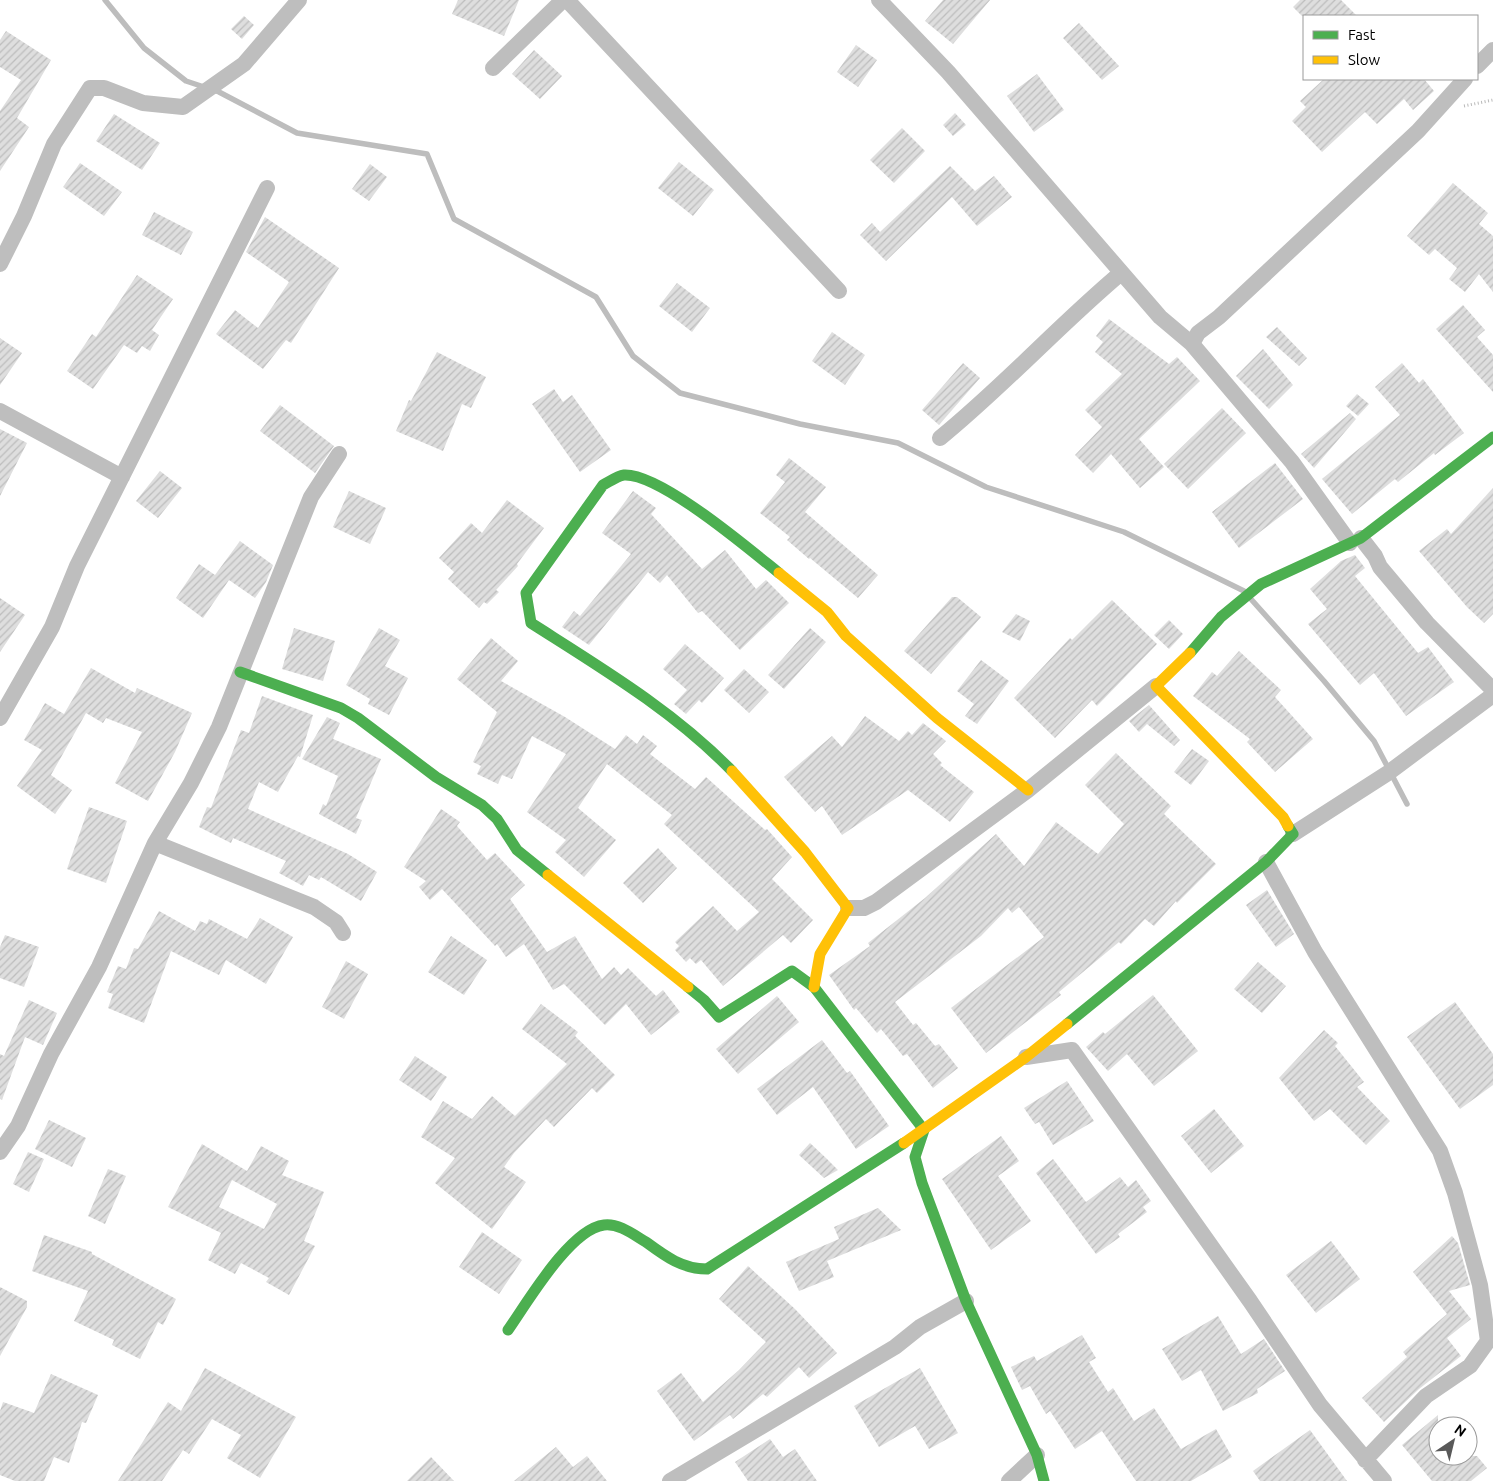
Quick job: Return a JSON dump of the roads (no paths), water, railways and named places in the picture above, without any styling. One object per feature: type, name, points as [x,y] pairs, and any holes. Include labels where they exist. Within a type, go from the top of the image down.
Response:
[{"type":"street","points":[[0,264],[24,216],[54,144],[90,88],[104,88],[143,103],[183,107],[244,64],[299,0]]},
{"type":"street","points":[[493,68],[563,0]]},
{"type":"street","points":[[567,0],[840,291]]},
{"type":"street","points":[[879,0],[948,72],[1160,317],[1192,344],[1356,540],[1375,556],[1380,567],[1427,623],[1493,690]]},
{"type":"street","points":[[1478,65],[1493,50]]},
{"type":"street","points":[[1192,344],[1198,333],[1219,317],[1418,131],[1464,80]]},
{"type":"street","points":[[0,718],[52,627],[77,566],[267,188]]},
{"type":"street","points":[[940,438],[969,415],[1002,382],[1044,345],[1074,313],[1121,273]]},
{"type":"street","points":[[0,411],[122,477]]},
{"type":"street","points":[[848,908],[864,908],[876,902],[1028,790],[1156,686],[1230,610],[1261,584],[1356,540],[1493,437]]},
{"type":"street","points":[[0,1152],[18,1126],[51,1054],[99,967],[155,843],[191,783],[218,727],[311,497],[339,454]]},
{"type":"street","points":[[848,908],[804,849],[722,761],[663,713],[604,669],[530,623],[526,594],[603,485],[622,475],[640,477],[658,485],[724,529],[827,612],[846,636],[937,718],[1028,790]]},
{"type":"street","points":[[240,672],[341,708],[358,718],[436,777],[470,795],[497,820],[517,850],[704,1000],[720,1017],[818,955]]},
{"type":"street","points":[[1156,686],[1283,817],[1293,834]]},
{"type":"street","points":[[508,1330],[560,1256],[588,1229],[605,1224],[626,1230],[691,1270],[707,1269],[924,1130],[1026,1057],[1266,862],[1293,834],[1392,770],[1493,695]]},
{"type":"street","points":[[155,843],[314,907],[336,922],[343,933]]},
{"type":"street","points":[[1266,862],[1315,952],[1440,1150],[1480,1285],[1488,1341],[1470,1366],[1426,1396],[1365,1460]]},
{"type":"street","points":[[814,987],[814,967],[818,955],[848,908]]},
{"type":"street","points":[[792,971],[814,987],[924,1130]]},
{"type":"street","points":[[1026,1057],[1072,1050],[1250,1301],[1320,1405],[1384,1481]]},
{"type":"street","points":[[924,1130],[915,1158],[966,1301],[1037,1455],[1044,1481]]},
{"type":"street","points":[[670,1481],[895,1347],[920,1327],[966,1301]]},
{"type":"street","points":[[1009,1481],[1037,1455]]},
{"type":"waterway","points":[[105,0],[144,48],[186,81],[219,92],[297,133],[427,154],[454,219],[596,297],[633,356],[680,393],[800,424],[898,443],[986,487],[1124,532],[1244,591]]},
{"type":"waterway","points":[[1250,598],[1324,681],[1374,741],[1407,804]]}]
